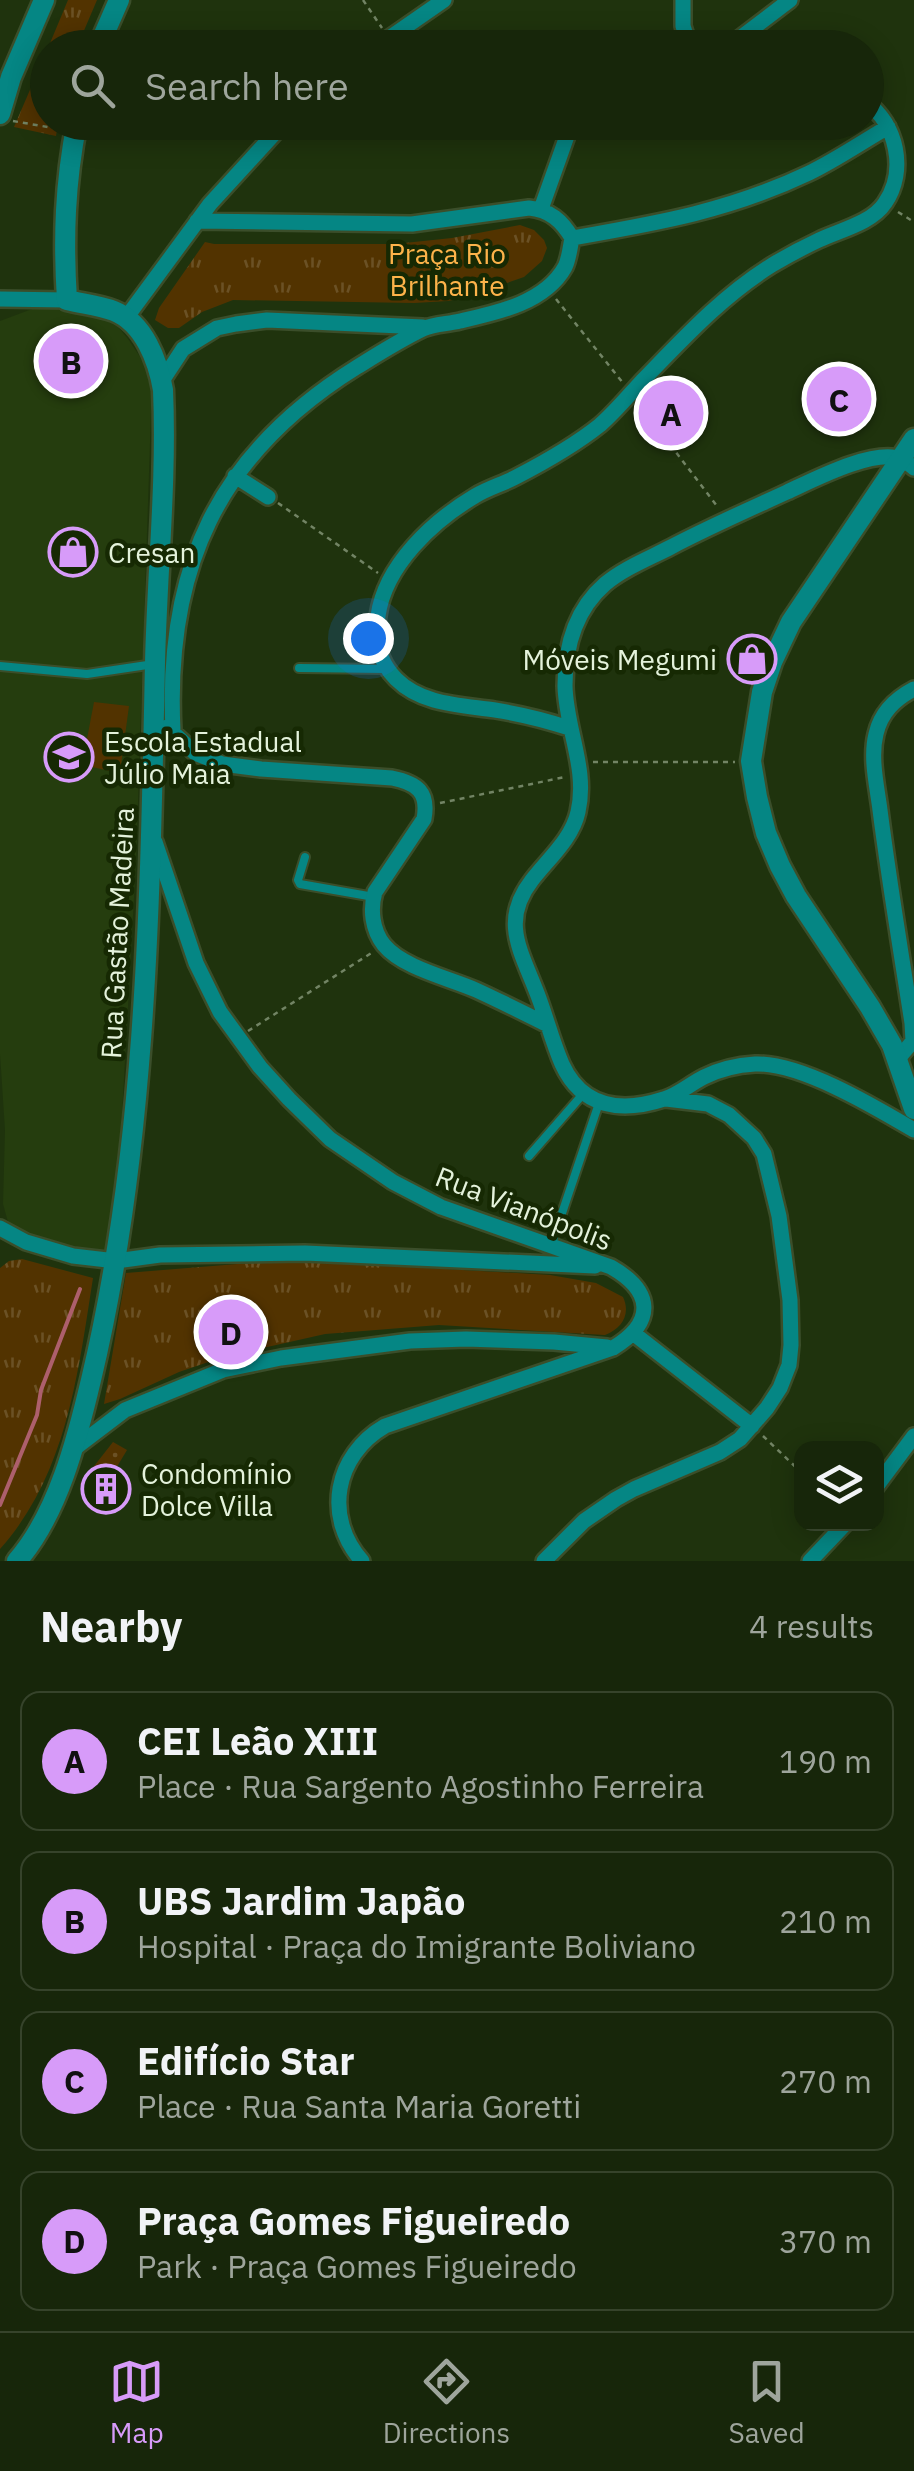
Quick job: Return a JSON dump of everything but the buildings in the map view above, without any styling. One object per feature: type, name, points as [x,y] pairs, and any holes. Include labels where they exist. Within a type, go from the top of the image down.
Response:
[{"type":"street","points":[[32,30],[44,0]]},
{"type":"street","points":[[106,30],[119,0]]},
{"type":"street","points":[[400,30],[444,0]]},
{"type":"street","points":[[683,0],[684,30]]},
{"type":"street","points":[[751,30],[790,0]]},
{"type":"street","points":[[0,116],[30,34]]},
{"type":"street","points":[[569,728],[546,720],[447,703],[406,688],[387,670],[379,652],[379,608],[389,580],[412,546],[475,496],[554,456],[601,424],[697,323],[733,292],[773,265],[878,212],[892,190],[897,167],[896,148],[884,120]]},
{"type":"street","points":[[884,129],[888,127]]},
{"type":"street","points":[[67,300],[66,189],[74,140]]},
{"type":"street","points":[[0,299],[67,300],[111,310],[126,318],[197,221],[269,140]]},
{"type":"street","points":[[541,209],[566,140]]},
{"type":"street","points":[[572,238],[678,220],[736,203],[811,172],[866,140]]},
{"type":"street","points":[[162,381],[183,349],[217,328],[236,324],[267,320],[427,327],[502,310],[548,288],[567,264],[572,238],[558,220],[541,209],[518,208],[412,224],[197,221]]},
{"type":"street","name":"Rua Gastão Madeira","points":[[75,1448],[116,1261],[134,1122],[152,834],[164,727],[164,664],[156,614],[162,381],[148,345],[126,318]]},
{"type":"street","points":[[164,664],[196,551],[235,476],[272,431],[298,408],[336,380],[427,327]]},
{"type":"street","points":[[914,439],[907,463],[790,622],[762,692],[751,761],[756,797],[780,866],[892,1045],[914,1109]]},
{"type":"street","points":[[544,1561],[584,1521],[616,1499],[720,1452],[740,1438],[768,1408],[780,1388],[789,1365],[791,1345],[780,1216],[764,1154],[754,1138],[729,1114],[708,1104],[666,1099],[616,1106],[598,1103],[583,1094],[568,1076],[518,950],[514,924],[519,900],[563,844],[578,817],[580,767],[569,728],[565,686],[570,635],[584,609],[604,585],[712,526],[842,468],[876,458],[907,463]]},
{"type":"street","points":[[235,476],[268,497]]},
{"type":"street","points":[[157,588],[186,585]]},
{"type":"street","points":[[156,614],[180,609]]},
{"type":"street","points":[[897,1060],[913,1041],[912,1023],[884,838],[874,741],[888,707],[914,689]]},
{"type":"street","points":[[164,727],[195,753],[222,764],[410,782],[419,790],[426,806],[424,820],[374,897],[374,923],[384,945],[404,960],[548,1025]]},
{"type":"street","name":"Rua Vianópolis","points":[[152,834],[206,986],[220,1012],[260,1066],[316,1126],[377,1171],[441,1207],[611,1267],[635,1284],[642,1301],[643,1319],[633,1333]]},
{"type":"street","points":[[148,890],[177,907]]},
{"type":"street","points":[[666,1099],[718,1072],[755,1064],[782,1066],[914,1130]]},
{"type":"street","points":[[0,1228],[26,1242],[74,1256],[116,1261],[160,1255],[305,1253],[611,1267]]},
{"type":"street","points":[[362,1561],[345,1533],[339,1495],[344,1469],[372,1434],[385,1426],[613,1348],[633,1333],[752,1426]]},
{"type":"street","points":[[17,1561],[46,1516],[75,1448],[125,1410],[223,1370],[410,1341],[466,1338],[613,1348]]},
{"type":"street","points":[[884,1477],[914,1436]]},
{"type":"street","points":[[810,1561],[838,1531]]},
{"type":"lane","points":[[0,666],[87,674],[164,664]]},
{"type":"lane","points":[[298,668],[387,670]]},
{"type":"lane","points":[[305,857],[300,884],[374,897]]},
{"type":"lane","points":[[529,1156],[583,1094]]},
{"type":"lane","points":[[551,1246],[598,1103]]},
{"type":"path","points":[[364,0],[377,30]]},
{"type":"path","points":[[0,116],[30,120]]},
{"type":"path","points":[[885,204],[914,222]]},
{"type":"path","points":[[268,497],[389,580]]},
{"type":"path","points":[[426,806],[597,763],[751,761]]},
{"type":"path","points":[[239,1037],[384,945]]},
{"type":"path","points":[[752,1426],[794,1465]]},
{"type":"shaded area","points":[[32,309],[60,309],[105,319],[118,327],[147,367],[152,383],[136,862],[121,1133],[109,1241],[106,1249],[97,1252],[34,1237],[8,1222],[3,1204],[0,321]]},
{"type":"green space","points":[[68,0],[97,0],[84,30],[56,30]]},
{"type":"green space","points":[[30,90],[30,130],[14,127]]},
{"type":"green space","name":"Praça Rio Brilhante","points":[[520,225],[534,230],[544,240],[547,248],[542,261],[524,277],[467,297],[414,303],[233,300],[202,312],[179,328],[168,328],[155,320],[159,308],[205,242],[395,244]]},
{"type":"green space","points":[[94,702],[129,706],[120,773],[82,765]]},
{"type":"green space","points":[[22,1259],[93,1278],[75,1386],[55,1455],[23,1520],[0,1549],[0,1268],[9,1261]]},
{"type":"green space","points":[[263,1262],[550,1275],[596,1283],[623,1297],[625,1315],[620,1325],[605,1335],[439,1325],[325,1334],[223,1357],[104,1404],[126,1273]]},
{"type":"green space","points":[[113,1442],[127,1450],[100,1495],[80,1484]]},
{"type":"waterway","points":[[0,1505],[37,1415],[41,1390],[80,1289]]},
{"type":"place","name":"UBS Jardim Japão","points":[[71,361]]},
{"type":"place","name":"Edifício Star","points":[[839,399]]},
{"type":"place","name":"CEI Leão XIII","points":[[671,413]]},
{"type":"place","name":"Cresan","points":[[73,552]]},
{"type":"place","name":"Móveis Megumi","points":[[752,659]]},
{"type":"place","name":"Escola Estadual Júlio Maia","points":[[69,757]]},
{"type":"place","name":"Praça Gomes Figueiredo","points":[[231,1332]]},
{"type":"place","name":"Condomínio Dolce Villa","points":[[106,1489]]}]
